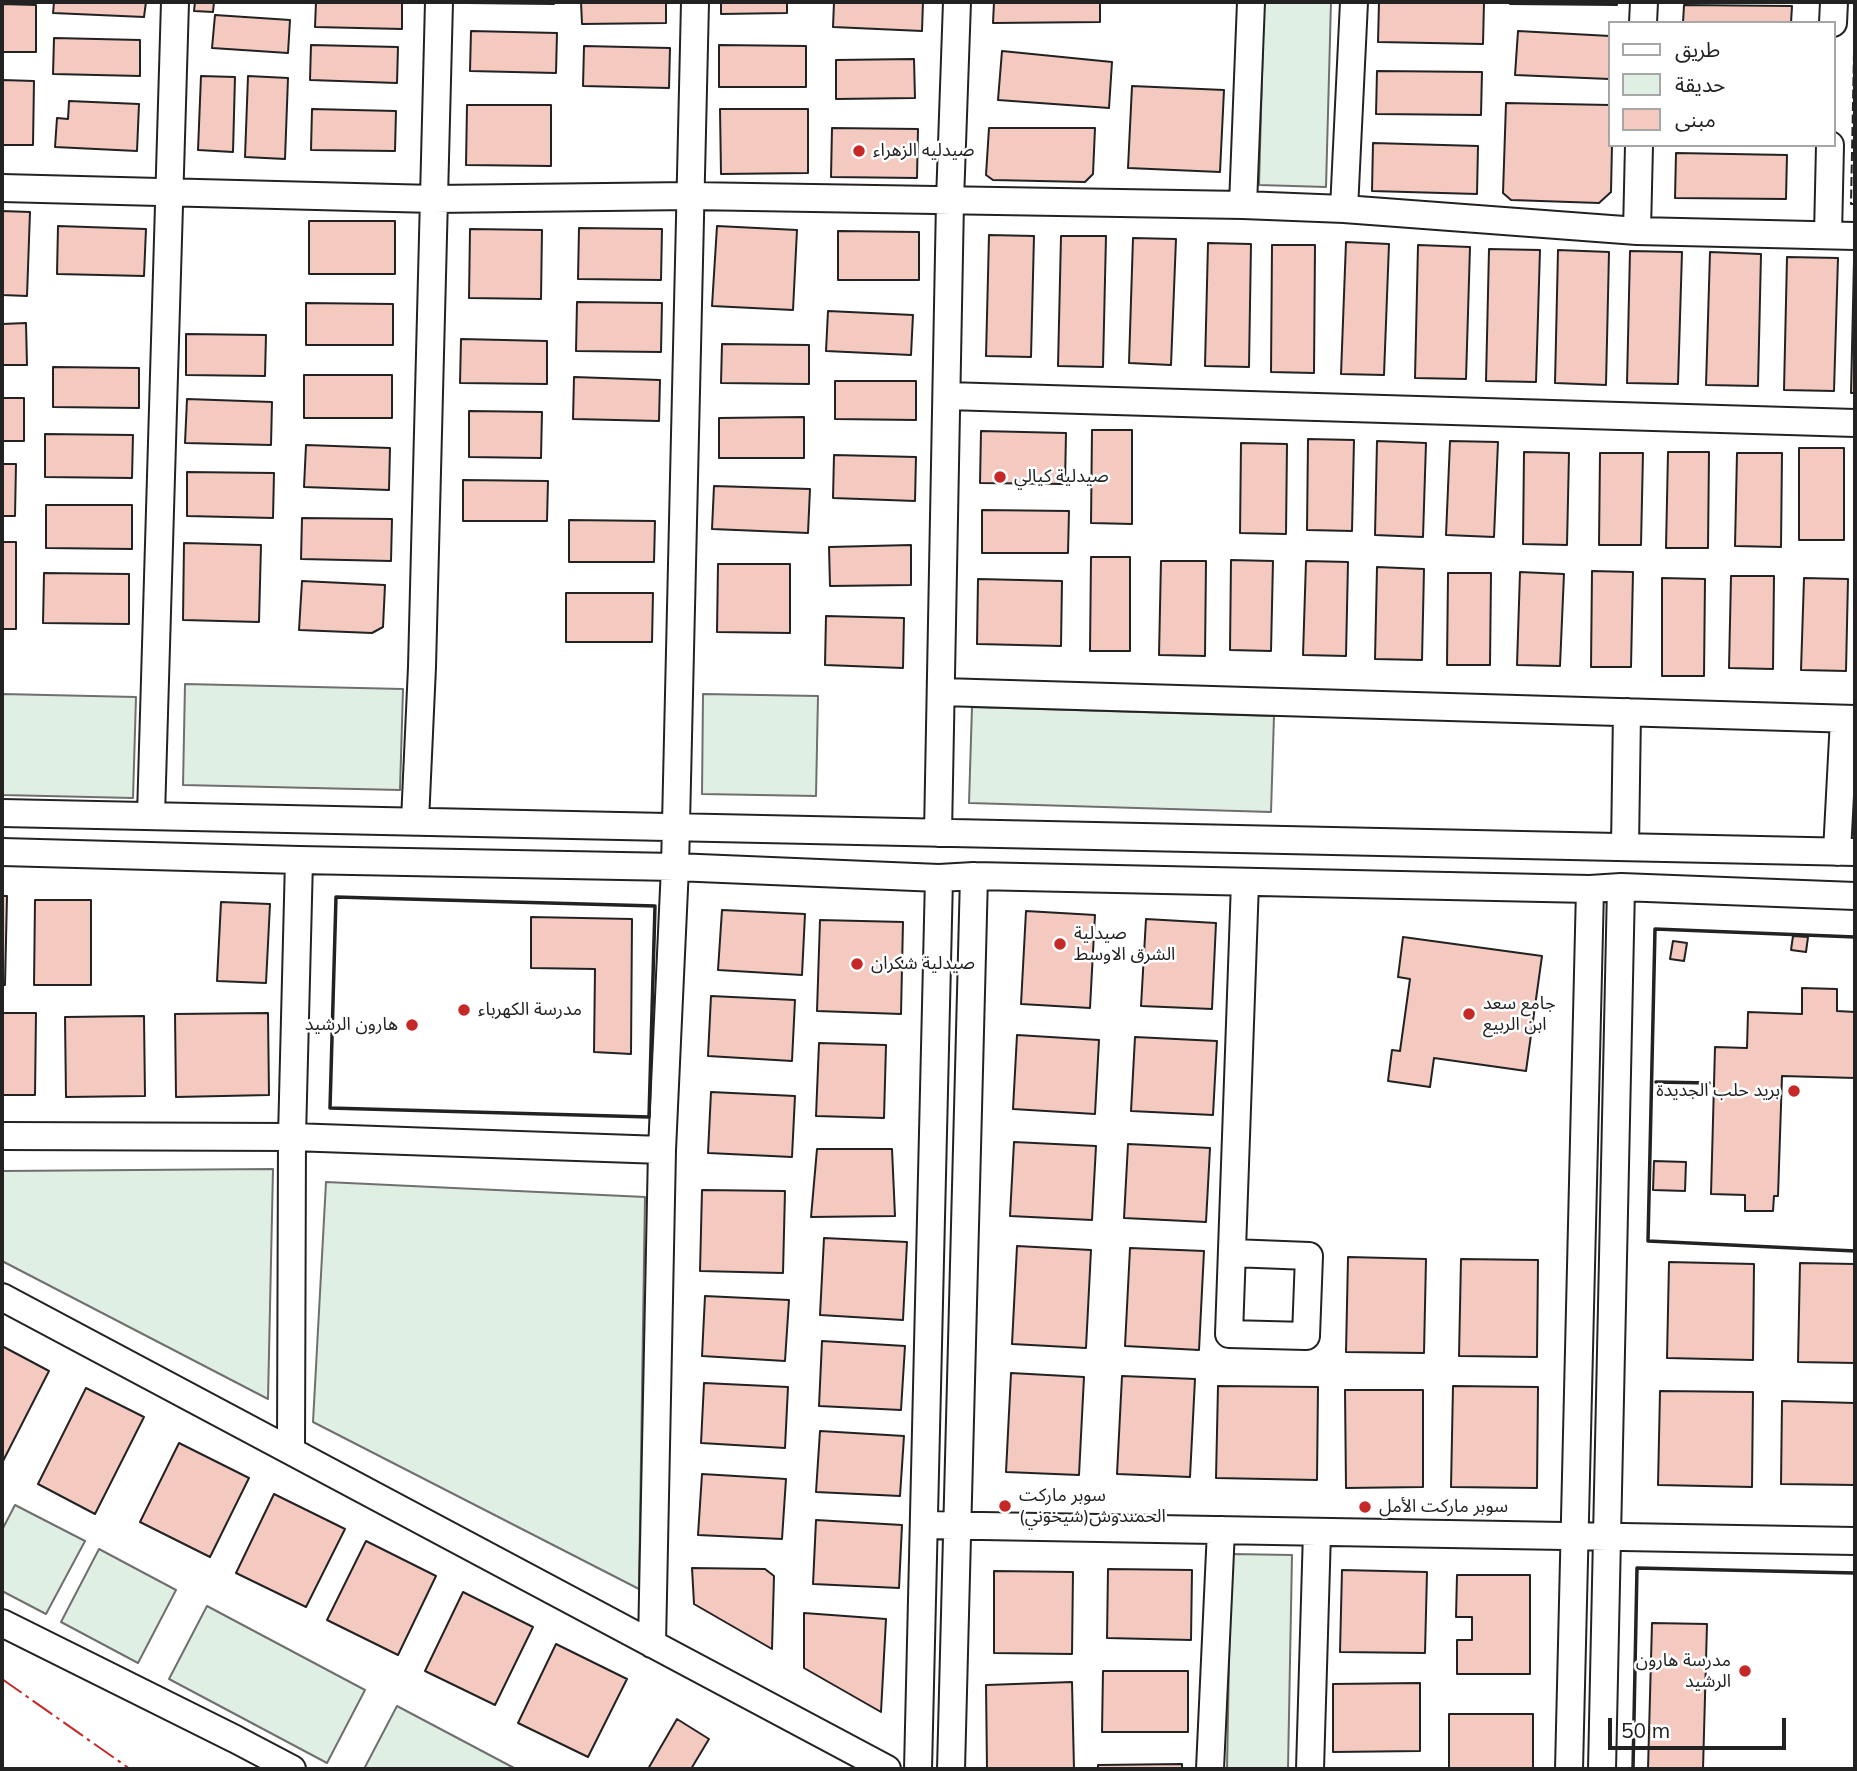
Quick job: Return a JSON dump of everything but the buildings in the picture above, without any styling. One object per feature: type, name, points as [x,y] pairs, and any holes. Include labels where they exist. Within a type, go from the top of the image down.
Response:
[{"type":"street","points":[[151,815],[174,2]]},
{"type":"street","points":[[415,821],[422,667],[439,2]]},
{"type":"street","points":[[652,1644],[662,1150],[675,867],[695,2]]},
{"type":"street","points":[[938,833],[950,201],[957,2]]},
{"type":"street","points":[[1243,205],[1251,2]]},
{"type":"street","points":[[1344,209],[1354,2]]},
{"type":"street","points":[[1643,21],[1644,2]]},
{"type":"street","points":[[1833,21],[1834,2]]},
{"type":"street","points":[[1637,230],[1639,147]]},
{"type":"street","points":[[1828,235],[1830,147]]},
{"type":"street","points":[[2,188],[434,199],[690,196],[1243,205],[1344,209],[1637,230],[1855,236]]},
{"type":"street","points":[[947,396],[1855,422]]},
{"type":"street","points":[[2,813],[1846,852],[1850,719],[942,692]]},
{"type":"street","points":[[1625,847],[1627,712]]},
{"type":"street","points":[[2,852],[675,867],[939,878],[974,876],[1590,889],[1621,887],[1855,896]]},
{"type":"street","points":[[291,1450],[292,1138],[299,860]]},
{"type":"street","points":[[951,1769],[974,876]]},
{"type":"street","points":[[918,1769],[939,878]]},
{"type":"street","points":[[1232,1253],[1245,881]]},
{"type":"street","points":[[1602,1769],[1621,887]]},
{"type":"street","points":[[1569,1769],[1590,889]]},
{"type":"street","points":[[2,1136],[292,1138],[662,1150]]},
{"type":"street","points":[[2,1297],[887,1769]]},
{"type":"street","points":[[923,1525],[1855,1541]]},
{"type":"street","points":[[1210,1769],[1221,1530]]},
{"type":"street","points":[[1310,1769],[1317,1532]]},
{"type":"street","points":[[2,1623],[292,1769]]},
{"type":"green space","points":[[1264,2],[1331,2],[1326,187],[1259,185]]},
{"type":"green space","points":[[185,684],[403,689],[400,790],[183,785]]},
{"type":"green space","points":[[2,694],[136,697],[133,798],[2,795]]},
{"type":"green space","points":[[703,694],[818,696],[816,796],[702,794]]},
{"type":"green space","points":[[972,707],[1274,716],[1271,812],[969,803]]},
{"type":"green space","points":[[273,1169],[268,1399],[2,1261],[2,1171]]},
{"type":"green space","points":[[326,1182],[645,1197],[639,1589],[313,1422]]},
{"type":"green space","points":[[15,1505],[85,1541],[46,1614],[2,1591],[2,1530]]},
{"type":"green space","points":[[99,1549],[176,1590],[138,1663],[61,1622]]},
{"type":"green space","points":[[1231,1554],[1292,1555],[1288,1769],[1227,1769]]},
{"type":"green space","points":[[207,1606],[365,1690],[327,1763],[169,1679]]},
{"type":"green space","points":[[397,1706],[516,1769],[364,1769]]},
{"type":"fence","points":[[1855,2],[1851,204],[1855,204]]},
{"type":"wall","points":[[336,897],[655,906],[649,1117],[330,1108],[336,897]]},
{"type":"wall","points":[[1855,937],[1655,929],[1648,1241],[1855,1251]]},
{"type":"wall","points":[[1656,1082],[1709,1083]]},
{"type":"wall","points":[[1633,1769],[1637,1568],[1855,1573]]},
{"type":"power","points":[[2,1679],[130,1769]]},
{"type":"place","name":"صيدليه الزهراء","points":[[859,151]]},
{"type":"place","name":"صيدلية كيالي","points":[[1000,477]]},
{"type":"place","name":"صيدلية الشرق الاوسط","points":[[1060,944]]},
{"type":"place","name":"صيدلية شكران","points":[[857,964]]},
{"type":"place","name":"مدرسة الكهرباء","points":[[464,1010]]},
{"type":"place","name":"جامع سعد ابن الربيع","points":[[1469,1014]]},
{"type":"place","name":"هارون الرشيد","points":[[412,1025]]},
{"type":"place","name":"بريد حلب الجديدة","points":[[1794,1091]]},
{"type":"place","name":"سوبر ماركت الحمندوش(شيخوني)","points":[[1005,1506]]},
{"type":"place","name":"سوبر ماركت الأمل","points":[[1365,1507]]},
{"type":"place","name":"مدرسة هارون الرشيد","points":[[1745,1671]]}]
